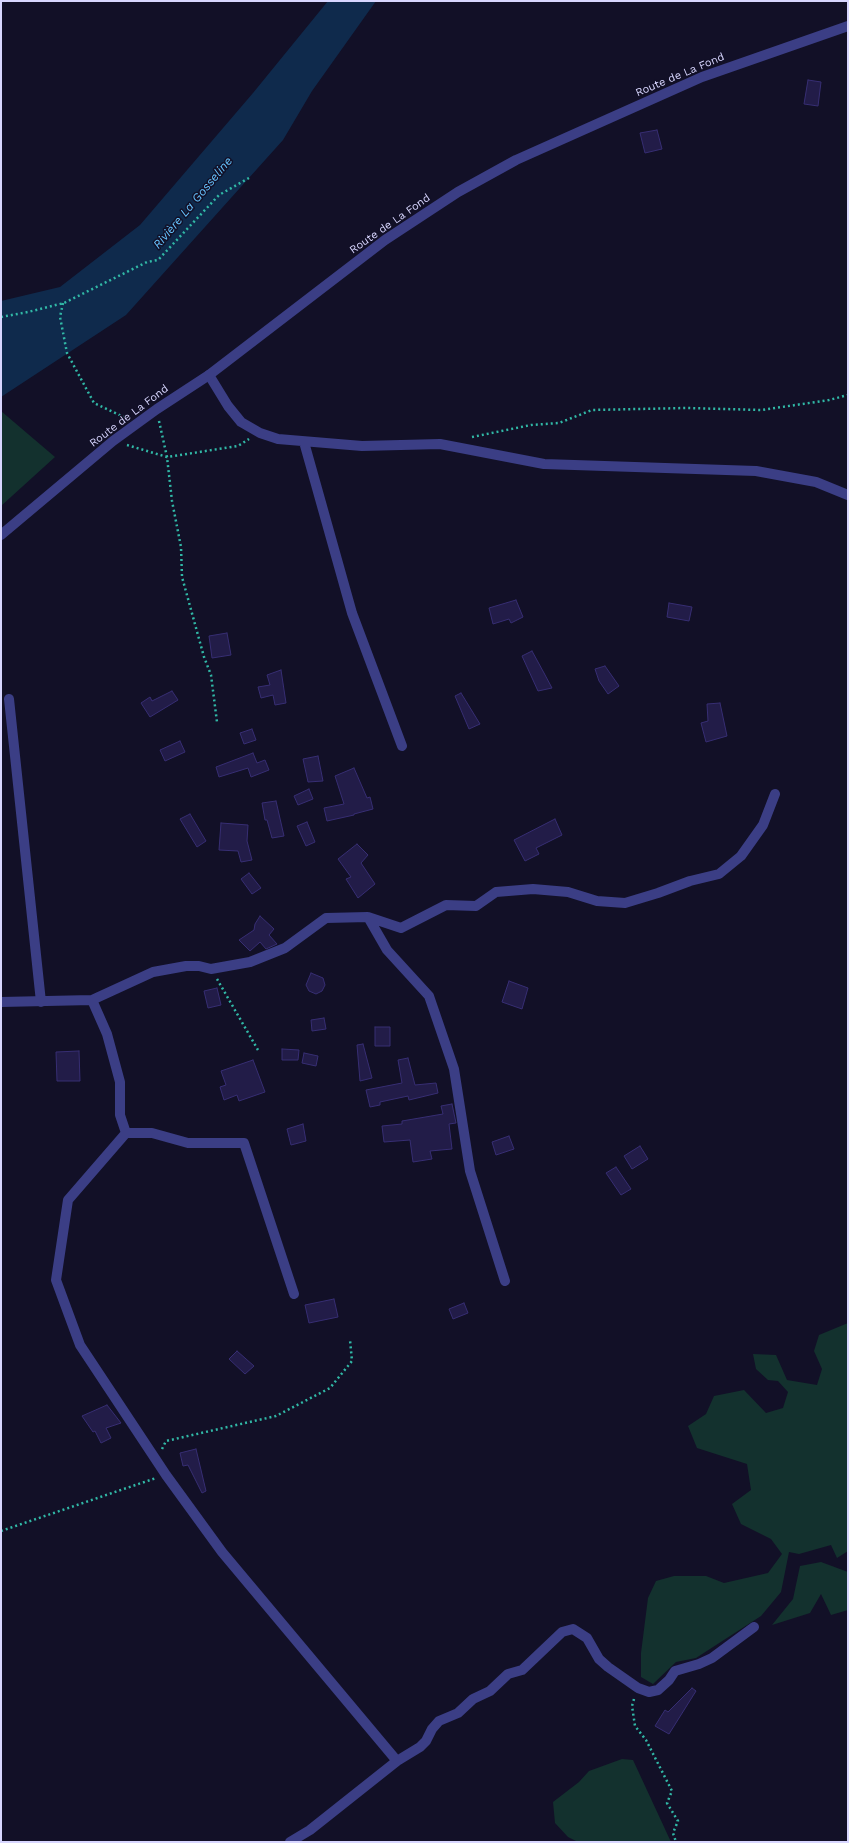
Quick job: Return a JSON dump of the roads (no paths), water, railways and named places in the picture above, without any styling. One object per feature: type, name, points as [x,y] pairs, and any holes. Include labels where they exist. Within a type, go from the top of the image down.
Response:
[{"type":"street","name":"Route de La Fond","points":[[1,535],[113,441],[208,375],[385,240],[458,192],[503,167],[702,77],[848,26]]},
{"type":"street","points":[[208,375],[240,422],[260,433],[278,439],[362,446],[440,444],[544,464],[756,471],[816,482],[848,495]]},
{"type":"street","points":[[304,442],[352,613],[402,746]]},
{"type":"street","points":[[9,699],[41,1002]]},
{"type":"street","points":[[1,1002],[92,1000],[153,972],[186,966],[199,966],[211,969],[250,962],[285,948],[326,918],[368,917],[401,928],[446,905],[476,906],[496,892],[533,889],[568,892],[597,901],[625,903],[690,881],[719,874],[741,856],[763,825],[775,794]]},
{"type":"street","points":[[368,917],[387,950],[429,996],[454,1070],[470,1171],[505,1281]]},
{"type":"street","points":[[92,1000],[107,1034],[120,1082],[120,1115],[126,1133]]},
{"type":"street","points":[[294,1294],[244,1143],[188,1143],[152,1133],[126,1133],[68,1200],[56,1280],[80,1345],[166,1474],[222,1552],[398,1761]]},
{"type":"street","points":[[290,1842],[310,1830],[398,1761],[420,1747],[439,1721],[458,1713],[473,1699],[490,1691],[508,1674],[522,1670],[540,1651],[562,1632],[573,1628],[587,1638],[599,1659],[624,1679],[638,1688],[649,1692],[658,1690],[669,1680],[675,1670],[700,1664],[712,1658],[754,1626]]},
{"type":"water","name":"Rivière La Gosseline","points":[[328,1],[376,1],[312,91],[283,140],[126,315],[1,397],[1,301],[60,287],[140,225],[253,93]]}]
